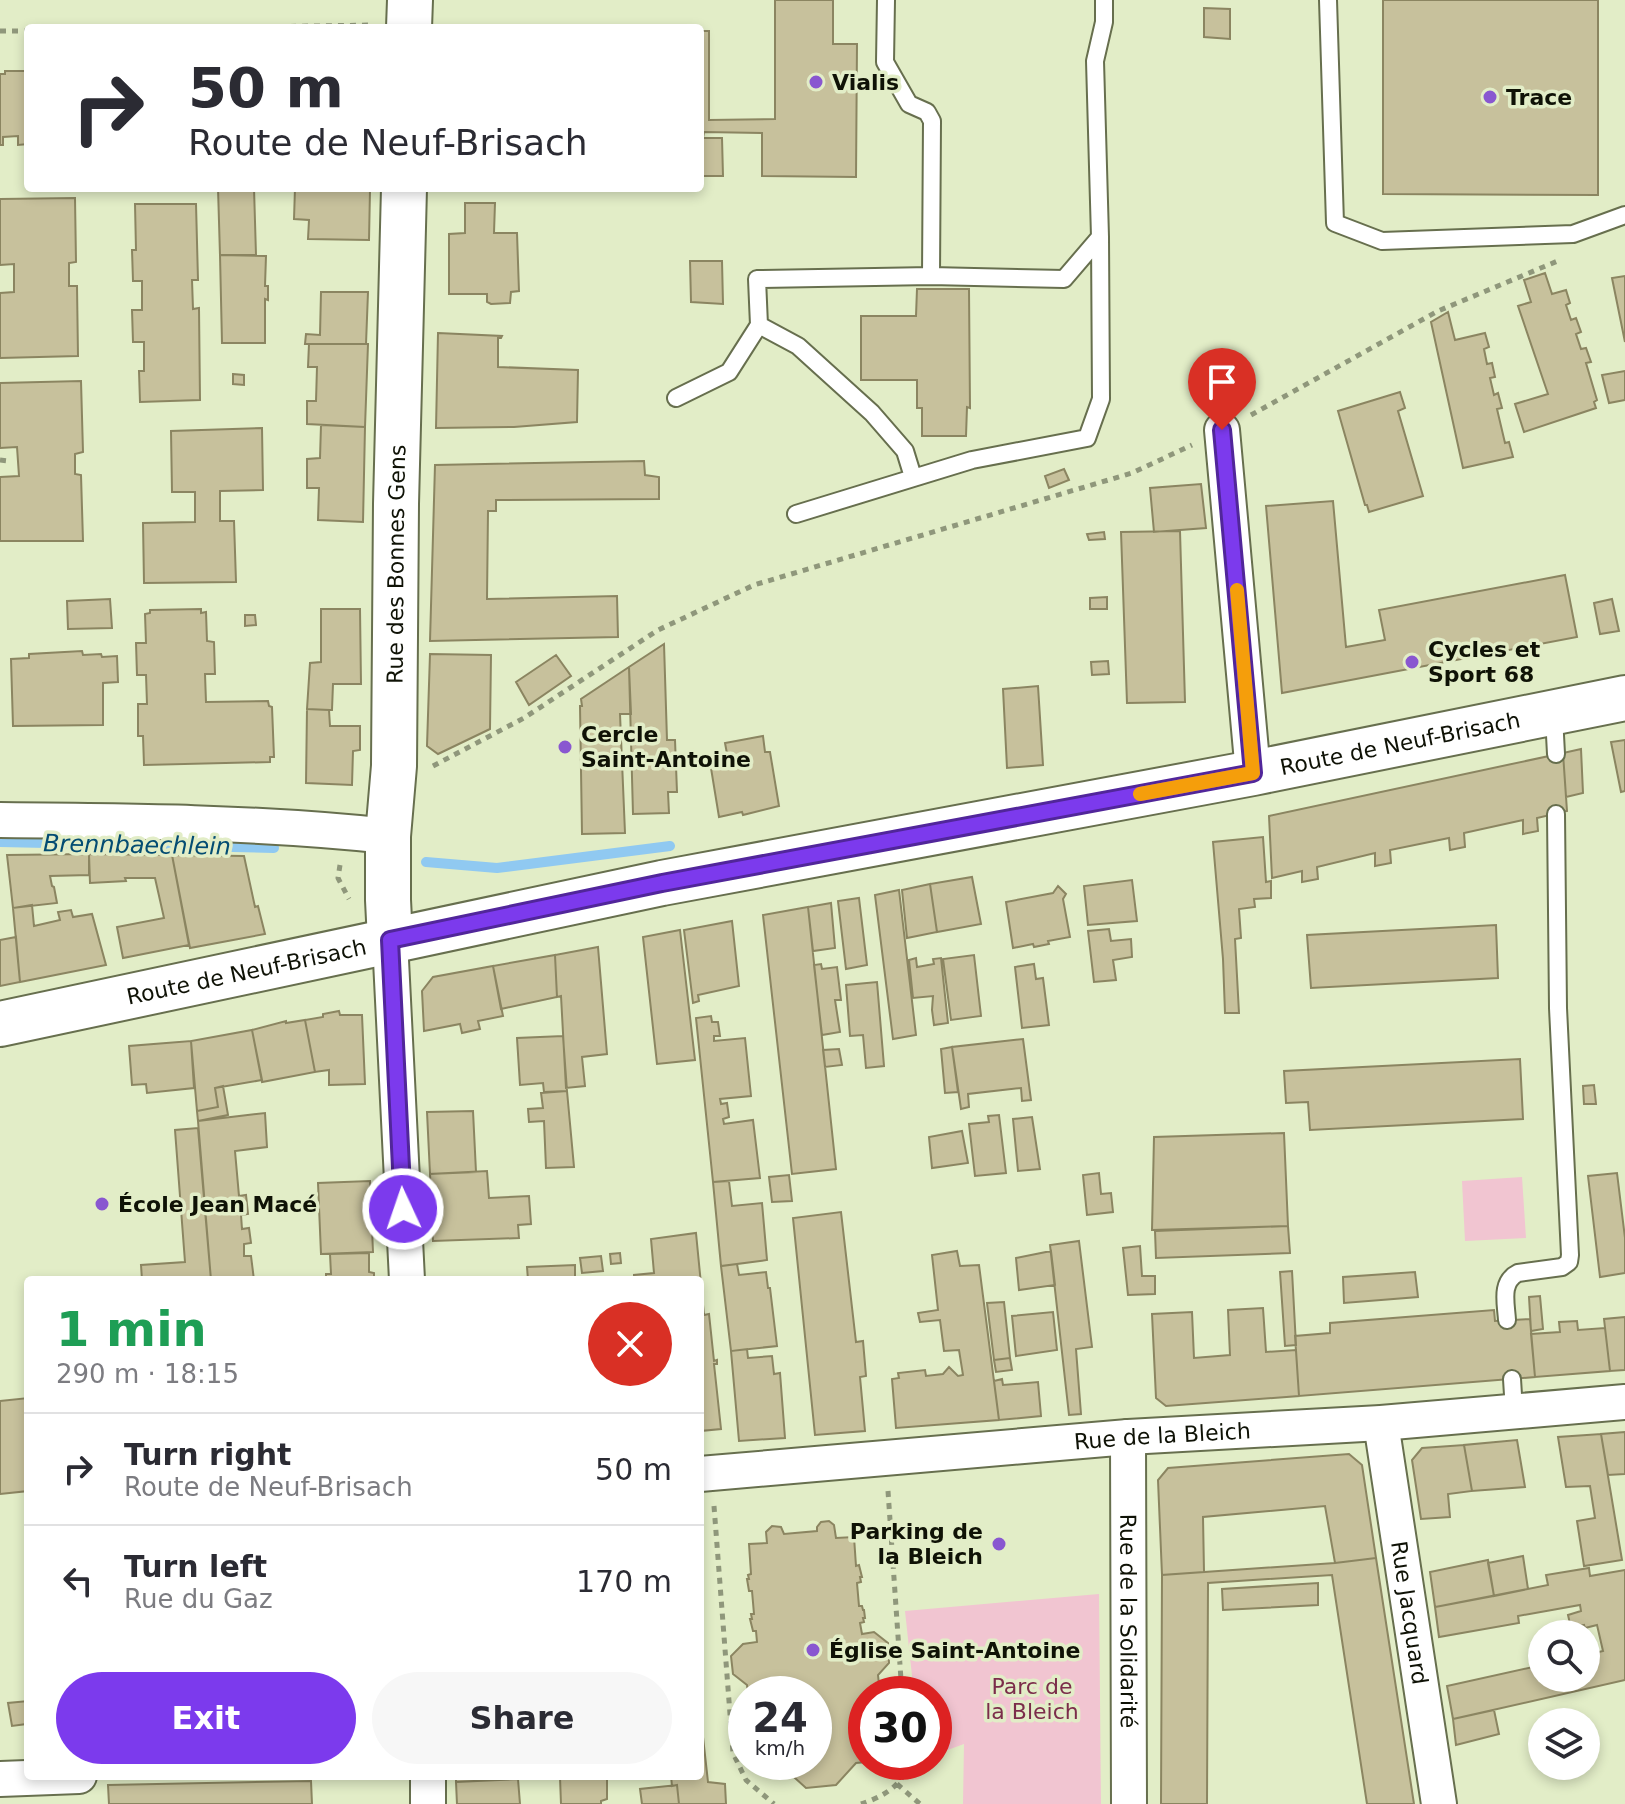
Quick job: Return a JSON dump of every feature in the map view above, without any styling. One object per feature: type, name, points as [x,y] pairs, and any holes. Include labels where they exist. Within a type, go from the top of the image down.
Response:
[{"type":"main road","name":"Rue des Bonnes Gens","points":[[390,940],[388,836],[394,766],[396,504],[404,192]]},
{"type":"main road","name":"Route de Neuf-Brisach","points":[[0,1024],[662,883],[1253,773],[1555,733],[1625,698]]},
{"type":"street","points":[[1222,430],[1253,773]]},
{"type":"street","points":[[0,820],[206,822],[388,836]]},
{"type":"street","points":[[390,940],[407,1276]]},
{"type":"street","name":"Rue de la Bleich","points":[[706,1473],[1128,1437],[1381,1423],[1513,1395],[1625,1402]]},
{"type":"street","name":"Rue Jacquard","points":[[1381,1423],[1439,1804]]},
{"type":"street","name":"Rue de la Solidarité","points":[[1128,1437],[1129,1804]]},
{"type":"street","points":[[0,1779],[24,1778]]},
{"type":"street","points":[[428,1780],[428,1804]]},
{"type":"lane","points":[[886,0],[885,62],[909,104],[927,112],[932,121],[931,276]]},
{"type":"lane","points":[[796,514],[972,460],[1087,438],[1101,399],[1095,61],[1104,22],[1104,0]]},
{"type":"lane","points":[[1328,0],[1335,223],[1382,241],[1573,234],[1625,215]]},
{"type":"lane","points":[[676,398],[729,372],[759,325],[757,279],[931,276],[1064,279],[1100,237]]},
{"type":"lane","points":[[759,325],[798,346],[872,413],[905,451],[913,477]]},
{"type":"lane","points":[[1507,1320],[1506,1284],[1512,1275],[1562,1267],[1569,1262],[1570,1255],[1558,1008],[1556,814]]},
{"type":"path","points":[[272,24],[409,17]]},
{"type":"path","points":[[0,31],[24,31]]},
{"type":"path","points":[[394,766],[432,767],[524,718],[658,630],[754,585],[1132,473],[1222,430],[1438,311],[1570,256]]},
{"type":"path","points":[[0,460],[9,461]]},
{"type":"path","points":[[886,1458],[901,1676]]},
{"type":"path","points":[[706,1473],[733,1753],[746,1780],[774,1804]]},
{"type":"path","points":[[861,1804],[876,1799],[899,1780]]},
{"type":"path","points":[[897,1784],[920,1804]]},
{"type":"green space","points":[[1522,1177],[1526,1238],[1465,1241],[1462,1181]]},
{"type":"green space","name":"Parc de la Bleich","points":[[1099,1594],[1101,1804],[963,1804],[964,1744],[952,1748],[952,1676],[912,1676],[905,1611]]},
{"type":"building","name":"Vialis","points":[[775,0],[833,0],[833,44],[857,44],[856,177],[762,176],[762,133],[704,132],[704,31],[709,31],[709,120],[775,119]]},
{"type":"building","name":"Trace","points":[[1383,0],[1598,0],[1598,195],[1383,194]]},
{"type":"building","points":[[1204,8],[1230,9],[1230,39],[1204,37]]},
{"type":"building","points":[[5,71],[24,71],[24,144],[18,145],[18,136],[3,137],[3,145],[0,145],[0,74],[5,74]]},
{"type":"building","name":"Vialis","points":[[704,138],[722,138],[723,176],[704,176]]},
{"type":"building","points":[[218,192],[254,192],[256,255],[220,255]]},
{"type":"building","points":[[295,192],[370,192],[369,240],[308,239],[309,220],[294,219]]},
{"type":"building","points":[[75,198],[76,262],[69,263],[69,286],[77,286],[78,356],[0,358],[0,293],[14,292],[14,264],[0,265],[0,199]]},
{"type":"building","points":[[465,203],[495,203],[494,233],[517,233],[519,291],[511,292],[510,303],[491,304],[487,302],[487,294],[449,294],[449,234],[465,233]]},
{"type":"building","points":[[135,204],[196,204],[198,280],[192,280],[193,309],[199,308],[200,400],[140,402],[139,371],[144,371],[144,342],[133,342],[132,310],[142,310],[142,281],[133,281]]},
{"type":"building","points":[[220,255],[266,256],[268,300],[265,299],[265,343],[222,343]]},
{"type":"building","points":[[690,261],[722,261],[723,304],[691,302]]},
{"type":"building","points":[[1545,273],[1552,294],[1566,290],[1570,303],[1566,305],[1571,320],[1576,318],[1581,332],[1576,334],[1581,349],[1586,348],[1591,362],[1586,363],[1597,400],[1594,402],[1596,408],[1524,432],[1515,404],[1548,394],[1518,306],[1531,302],[1524,280]]},
{"type":"building","points":[[1625,276],[1625,342],[1612,278]]},
{"type":"building","points":[[917,289],[969,289],[970,408],[967,407],[966,436],[922,436],[922,408],[917,408],[917,380],[861,380],[861,316],[916,316]]},
{"type":"building","points":[[321,292],[368,292],[366,344],[305,344],[306,334],[320,335]]},
{"type":"building","points":[[1448,312],[1455,340],[1485,333],[1489,347],[1484,349],[1487,364],[1492,363],[1495,377],[1490,378],[1494,395],[1498,393],[1502,408],[1497,409],[1505,443],[1509,442],[1513,457],[1463,468],[1431,322]]},
{"type":"building","points":[[438,333],[502,336],[498,338],[498,367],[578,370],[577,422],[436,428]]},
{"type":"building","points":[[309,344],[368,344],[365,427],[307,424],[307,401],[316,401],[317,367],[308,367]]},
{"type":"building","points":[[1625,371],[1625,400],[1609,403],[1602,375]]},
{"type":"building","points":[[233,374],[244,375],[244,385],[233,384]]},
{"type":"building","points":[[81,381],[83,452],[75,454],[75,474],[81,475],[83,541],[0,541],[0,477],[19,476],[17,447],[0,448],[0,383]]},
{"type":"building","points":[[1400,392],[1405,408],[1398,411],[1423,496],[1369,512],[1338,411]]},
{"type":"building","points":[[321,425],[365,427],[363,522],[318,520],[319,488],[307,488],[307,459],[320,458]]},
{"type":"building","points":[[262,428],[263,490],[220,491],[220,521],[234,521],[236,582],[144,583],[143,523],[195,522],[195,492],[172,492],[171,431]]},
{"type":"building","points":[[644,461],[645,475],[659,477],[659,499],[496,500],[496,511],[488,511],[487,599],[617,596],[618,637],[430,641],[435,465]]},
{"type":"building","points":[[1064,469],[1069,480],[1049,488],[1045,476]]},
{"type":"building","points":[[1201,484],[1206,528],[1154,532],[1150,488]]},
{"type":"building","points":[[1333,501],[1346,647],[1385,640],[1379,610],[1565,575],[1577,637],[1282,693],[1266,506]]},
{"type":"building","points":[[1180,531],[1185,702],[1127,703],[1121,532]]},
{"type":"building","points":[[1104,532],[1105,539],[1089,540],[1087,534]]},
{"type":"building","points":[[1107,597],[1107,609],[1090,609],[1090,598]]},
{"type":"building","points":[[110,599],[112,628],[68,629],[67,601]]},
{"type":"building","points":[[1612,599],[1619,631],[1600,634],[1594,603]]},
{"type":"building","points":[[201,609],[201,613],[206,612],[207,641],[214,642],[215,674],[205,674],[206,702],[268,701],[272,707],[274,757],[270,757],[270,762],[144,765],[143,736],[138,736],[138,704],[147,704],[146,675],[137,675],[136,643],[146,643],[145,614],[150,610]]},
{"type":"building","points":[[321,609],[360,609],[361,684],[333,684],[332,710],[307,709],[310,663],[321,662]]},
{"type":"building","points":[[245,615],[255,615],[256,625],[245,626]]},
{"type":"building","points":[[664,644],[667,740],[675,740],[677,792],[668,792],[669,813],[633,814],[629,667]]},
{"type":"building","points":[[82,651],[83,655],[117,656],[118,682],[103,683],[103,725],[13,726],[11,659],[29,658],[29,654]]},
{"type":"building","points":[[430,654],[491,655],[490,729],[438,754],[427,746]]},
{"type":"building","points":[[556,655],[571,676],[529,705],[516,682]]},
{"type":"building","points":[[1108,661],[1109,674],[1092,675],[1091,662]]},
{"type":"building","points":[[629,667],[631,714],[620,714],[625,833],[582,834],[581,699]]},
{"type":"building","points":[[1038,686],[1043,765],[1007,768],[1003,689]]},
{"type":"building","points":[[307,709],[329,710],[330,726],[360,726],[360,750],[353,751],[352,785],[306,783]]},
{"type":"building","points":[[763,736],[765,752],[770,752],[779,806],[719,817],[710,762],[728,759],[725,743]]},
{"type":"building","points":[[1625,740],[1625,791],[1621,792],[1611,742]]},
{"type":"building","points":[[1581,749],[1583,793],[1566,797],[1563,753]]},
{"type":"building","points":[[1563,753],[1567,811],[1537,818],[1538,831],[1523,834],[1523,820],[1464,833],[1465,847],[1450,850],[1449,838],[1390,850],[1391,863],[1375,866],[1375,853],[1317,867],[1318,879],[1302,882],[1302,871],[1272,878],[1269,816]]},
{"type":"building","points":[[1263,837],[1266,882],[1271,881],[1271,898],[1254,899],[1255,907],[1239,909],[1241,938],[1235,939],[1239,1013],[1225,1013],[1213,842]]},
{"type":"building","points":[[89,854],[89,875],[50,876],[57,903],[13,908],[7,855]]},
{"type":"building","points":[[89,854],[172,855],[189,945],[123,958],[117,927],[164,918],[155,878],[90,883]]},
{"type":"building","points":[[172,855],[244,856],[255,907],[258,906],[265,934],[190,948]]},
{"type":"building","points":[[972,877],[981,924],[937,932],[930,884]]},
{"type":"building","points":[[1132,880],[1137,921],[1088,925],[1084,886]]},
{"type":"building","points":[[930,884],[937,932],[907,938],[902,890]]},
{"type":"building","points":[[1058,886],[1066,894],[1063,899],[1070,937],[1034,947],[1033,944],[1013,948],[1006,902],[1053,893]]},
{"type":"building","points":[[899,890],[916,1035],[893,1039],[875,895]]},
{"type":"building","points":[[859,898],[867,965],[846,969],[838,901]]},
{"type":"building","points":[[831,903],[835,948],[813,951],[808,907]]},
{"type":"building","points":[[32,905],[34,926],[60,920],[58,912],[71,910],[73,917],[92,914],[106,965],[20,982],[13,908]]},
{"type":"building","points":[[808,907],[836,1169],[792,1174],[763,915]]},
{"type":"building","points":[[732,921],[739,986],[698,995],[699,1001],[693,1003],[684,930]]},
{"type":"building","points":[[1496,925],[1498,978],[1311,988],[1307,935]]},
{"type":"building","points":[[1109,929],[1111,941],[1131,939],[1132,957],[1113,960],[1116,980],[1094,982],[1088,931]]},
{"type":"building","points":[[680,930],[695,1060],[657,1064],[643,937]]},
{"type":"building","points":[[16,937],[20,982],[0,986],[0,940]]},
{"type":"building","points":[[598,947],[607,1054],[582,1057],[585,1086],[566,1088],[561,996],[557,997],[555,955]]},
{"type":"building","points":[[555,955],[557,997],[501,1009],[493,966]]},
{"type":"building","points":[[974,955],[981,1016],[951,1020],[943,959]]},
{"type":"building","points":[[916,958],[917,967],[934,964],[933,959],[941,958],[948,1023],[934,1025],[933,996],[913,998],[909,960]]},
{"type":"building","points":[[821,964],[822,969],[837,967],[841,1000],[835,1000],[840,1032],[822,1035],[814,965]]},
{"type":"building","points":[[1034,964],[1036,979],[1043,978],[1049,1025],[1022,1028],[1015,967]]},
{"type":"building","points":[[493,966],[503,1016],[478,1021],[480,1029],[462,1033],[460,1024],[424,1031],[422,991],[433,977]]},
{"type":"building","points":[[877,982],[884,1066],[866,1068],[863,1035],[850,1036],[846,985]]},
{"type":"building","points":[[339,1011],[340,1015],[362,1015],[365,1084],[329,1085],[329,1070],[315,1072],[305,1020]]},
{"type":"building","points":[[711,1016],[712,1022],[718,1022],[720,1036],[714,1036],[714,1041],[745,1038],[751,1096],[720,1099],[721,1104],[727,1103],[729,1117],[723,1119],[724,1124],[753,1120],[760,1178],[713,1182],[696,1018]]},
{"type":"building","points":[[305,1020],[315,1072],[262,1082],[252,1030],[286,1021]]},
{"type":"building","points":[[252,1030],[262,1080],[215,1088],[218,1107],[197,1111],[191,1041]]},
{"type":"building","points":[[563,1036],[567,1091],[544,1092],[543,1083],[520,1085],[517,1038]]},
{"type":"building","points":[[1023,1039],[1031,1100],[1022,1101],[1021,1088],[968,1094],[969,1107],[961,1109],[952,1047]]},
{"type":"building","points":[[191,1041],[194,1088],[147,1093],[146,1084],[132,1085],[129,1046]]},
{"type":"building","points":[[952,1047],[958,1092],[945,1093],[941,1049]]},
{"type":"building","points":[[839,1049],[842,1065],[825,1067],[823,1050]]},
{"type":"building","points":[[1520,1059],[1523,1119],[1310,1130],[1308,1102],[1286,1103],[1284,1071]]},
{"type":"building","points":[[1594,1085],[1596,1104],[1584,1104],[1583,1086]]},
{"type":"building","points":[[223,1086],[228,1115],[198,1121],[197,1111],[218,1107],[215,1088]]},
{"type":"building","points":[[567,1091],[574,1167],[546,1168],[544,1121],[529,1122],[528,1109],[543,1108],[541,1093]]},
{"type":"building","points":[[473,1111],[476,1172],[430,1174],[427,1112]]},
{"type":"building","points":[[265,1113],[267,1147],[235,1151],[239,1196],[246,1195],[248,1214],[241,1215],[242,1229],[249,1228],[251,1243],[244,1244],[244,1256],[251,1256],[254,1276],[211,1276],[198,1121]]},
{"type":"building","points":[[999,1115],[1006,1173],[975,1176],[969,1124],[989,1122],[988,1116]]},
{"type":"building","points":[[1032,1117],[1040,1169],[1018,1171],[1013,1119]]},
{"type":"building","points":[[198,1128],[211,1276],[142,1276],[141,1265],[185,1262],[175,1130]]},
{"type":"building","points":[[962,1131],[968,1163],[932,1168],[929,1137]]},
{"type":"building","points":[[1284,1133],[1288,1226],[1152,1230],[1154,1137]]},
{"type":"building","points":[[487,1171],[489,1198],[529,1196],[531,1224],[518,1225],[519,1238],[433,1241],[430,1174]]},
{"type":"building","points":[[1099,1173],[1101,1194],[1111,1193],[1113,1212],[1087,1215],[1083,1175]]},
{"type":"building","points":[[1617,1173],[1625,1238],[1625,1273],[1600,1277],[1588,1176]]},
{"type":"building","points":[[789,1175],[792,1201],[772,1202],[769,1177]]},
{"type":"building","points":[[370,1181],[373,1252],[321,1254],[318,1183]]},
{"type":"building","points":[[729,1181],[732,1206],[762,1203],[767,1260],[721,1266],[713,1182]]},
{"type":"building","points":[[841,1212],[856,1342],[863,1341],[866,1376],[860,1377],[865,1431],[815,1435],[793,1218]]},
{"type":"building","points":[[1288,1226],[1290,1253],[1156,1258],[1155,1231]]},
{"type":"building","points":[[696,1233],[700,1276],[634,1276],[654,1273],[651,1239]]},
{"type":"building","points":[[1079,1241],[1092,1347],[1076,1349],[1081,1414],[1069,1415],[1050,1245]]},
{"type":"building","points":[[1140,1246],[1142,1276],[1155,1276],[1155,1294],[1128,1295],[1123,1248]]},
{"type":"building","points":[[957,1251],[960,1266],[979,1265],[999,1420],[896,1428],[892,1379],[899,1378],[898,1373],[925,1370],[926,1376],[943,1374],[949,1367],[958,1376],[963,1375],[959,1350],[944,1351],[940,1320],[920,1322],[918,1313],[938,1310],[932,1255]]},
{"type":"building","points":[[1051,1251],[1055,1285],[1019,1290],[1016,1258]]},
{"type":"building","points":[[369,1253],[369,1272],[374,1276],[326,1276],[331,1274],[330,1254]]},
{"type":"building","points":[[620,1253],[621,1263],[611,1264],[610,1254]]},
{"type":"building","points":[[601,1256],[603,1271],[582,1273],[580,1258]]},
{"type":"building","points":[[737,1264],[739,1275],[766,1272],[777,1346],[731,1351],[721,1266]]},
{"type":"building","points":[[575,1265],[575,1276],[528,1276],[527,1267]]},
{"type":"building","points":[[1292,1271],[1296,1345],[1285,1346],[1280,1272]]},
{"type":"building","points":[[1415,1272],[1418,1297],[1344,1303],[1343,1277]]},
{"type":"building","points":[[1540,1296],[1543,1329],[1531,1331],[1529,1297]]},
{"type":"building","points":[[1004,1302],[1010,1358],[994,1360],[987,1303]]},
{"type":"building","points":[[1263,1308],[1266,1352],[1296,1350],[1299,1396],[1166,1406],[1156,1398],[1152,1314],[1192,1312],[1194,1358],[1230,1355],[1228,1310]]},
{"type":"building","points":[[1494,1310],[1495,1321],[1530,1319],[1535,1377],[1299,1396],[1295,1336],[1330,1333],[1330,1323]]},
{"type":"building","points":[[1053,1312],[1057,1350],[1016,1356],[1012,1316]]},
{"type":"building","points":[[709,1314],[714,1361],[717,1360],[714,1364],[721,1429],[704,1431],[704,1315]]},
{"type":"building","points":[[1625,1317],[1625,1370],[1610,1371],[1604,1319]]},
{"type":"building","points":[[1577,1321],[1578,1330],[1605,1328],[1610,1371],[1535,1377],[1531,1334],[1560,1332],[1559,1322]]},
{"type":"building","points":[[747,1349],[748,1358],[772,1356],[774,1374],[780,1373],[785,1438],[739,1441],[731,1351]]},
{"type":"building","points":[[1010,1358],[1012,1370],[996,1372],[994,1360]]},
{"type":"building","points":[[1002,1379],[1003,1385],[1038,1382],[1041,1416],[999,1420],[994,1381]]},
{"type":"building","points":[[24,1398],[24,1491],[0,1494],[0,1401]]},
{"type":"building","points":[[1625,1432],[1625,1474],[1608,1475],[1601,1434]]},
{"type":"building","points":[[1601,1434],[1622,1560],[1584,1566],[1577,1521],[1595,1518],[1590,1486],[1566,1487],[1558,1437]]},
{"type":"building","points":[[1517,1440],[1525,1487],[1472,1491],[1464,1445]]},
{"type":"building","points":[[1464,1445],[1472,1491],[1448,1494],[1450,1517],[1421,1519],[1412,1460],[1422,1448]]},
{"type":"building","points":[[1349,1454],[1362,1465],[1376,1558],[1335,1563],[1325,1506],[1203,1517],[1204,1572],[1162,1575],[1158,1480],[1168,1468]]},
{"type":"building","name":"Église Saint-Antoine","points":[[829,1521],[834,1525],[836,1538],[854,1537],[856,1566],[859,1565],[862,1577],[861,1582],[857,1583],[859,1606],[864,1610],[865,1618],[860,1623],[862,1634],[874,1632],[888,1643],[889,1663],[878,1676],[848,1676],[848,1772],[836,1785],[806,1788],[797,1780],[832,1780],[832,1676],[736,1676],[731,1656],[743,1644],[757,1642],[750,1619],[754,1614],[752,1591],[749,1591],[747,1579],[751,1574],[749,1544],[767,1543],[766,1532],[772,1526],[781,1527],[784,1534],[817,1531],[821,1522]]},
{"type":"building","points":[[1523,1556],[1528,1589],[1494,1596],[1488,1563]]},
{"type":"building","points":[[1376,1558],[1414,1804],[1367,1804],[1332,1575],[1208,1583],[1207,1804],[1161,1804],[1162,1575]]},
{"type":"building","points":[[1488,1560],[1494,1596],[1435,1607],[1430,1572]]},
{"type":"building","points":[[1589,1568],[1590,1576],[1625,1570],[1625,1680],[1600,1686],[1600,1652],[1603,1651],[1600,1620],[1569,1620],[1568,1615],[1581,1611],[1580,1605],[1518,1616],[1519,1623],[1439,1637],[1435,1607],[1548,1585],[1546,1575]]},
{"type":"building","points":[[1318,1583],[1318,1605],[1223,1610],[1222,1589]]},
{"type":"building","points":[[1528,1668],[1528,1692],[1572,1692],[1453,1719],[1447,1686]]},
{"type":"building","points":[[24,1701],[24,1724],[12,1726],[8,1703]]},
{"type":"building","points":[[1494,1710],[1499,1734],[1456,1745],[1453,1719]]},
{"type":"building","points":[[704,1746],[708,1782],[725,1784],[726,1804],[679,1804],[677,1785],[672,1786],[671,1780],[704,1780]]},
{"type":"building","points":[[518,1780],[520,1804],[457,1804],[456,1782]]},
{"type":"building","points":[[560,1780],[607,1780],[607,1799],[601,1804],[561,1804]]},
{"type":"building","points":[[311,1781],[312,1804],[109,1804],[108,1785]]},
{"type":"building","points":[[677,1785],[679,1804],[642,1804],[640,1789]]},
{"type":"waterway","name":"Brennbaechlein","points":[[0,842],[274,848]]},
{"type":"waterway","name":"Brennbaechlein","points":[[426,862],[497,868],[670,846]]},
{"type":"slow traffic","points":[[1140,794],[1253,773],[1237,590]]},
{"type":"place","name":"Vialis","points":[[816,82]]},
{"type":"place","name":"Trace","points":[[1490,97]]},
{"type":"place","name":"Cycles et Sport 68","points":[[1412,662]]},
{"type":"place","name":"Cercle Saint-Antoine","points":[[565,747]]},
{"type":"place","name":"École Jean Macé","points":[[102,1204]]},
{"type":"place","name":"Parking de la Bleich","points":[[999,1544]]},
{"type":"place","name":"Église Saint-Antoine","points":[[813,1650]]},
{"type":"route","points":[[403,1209],[390,940],[662,883],[1253,773],[1222,430]]}]
